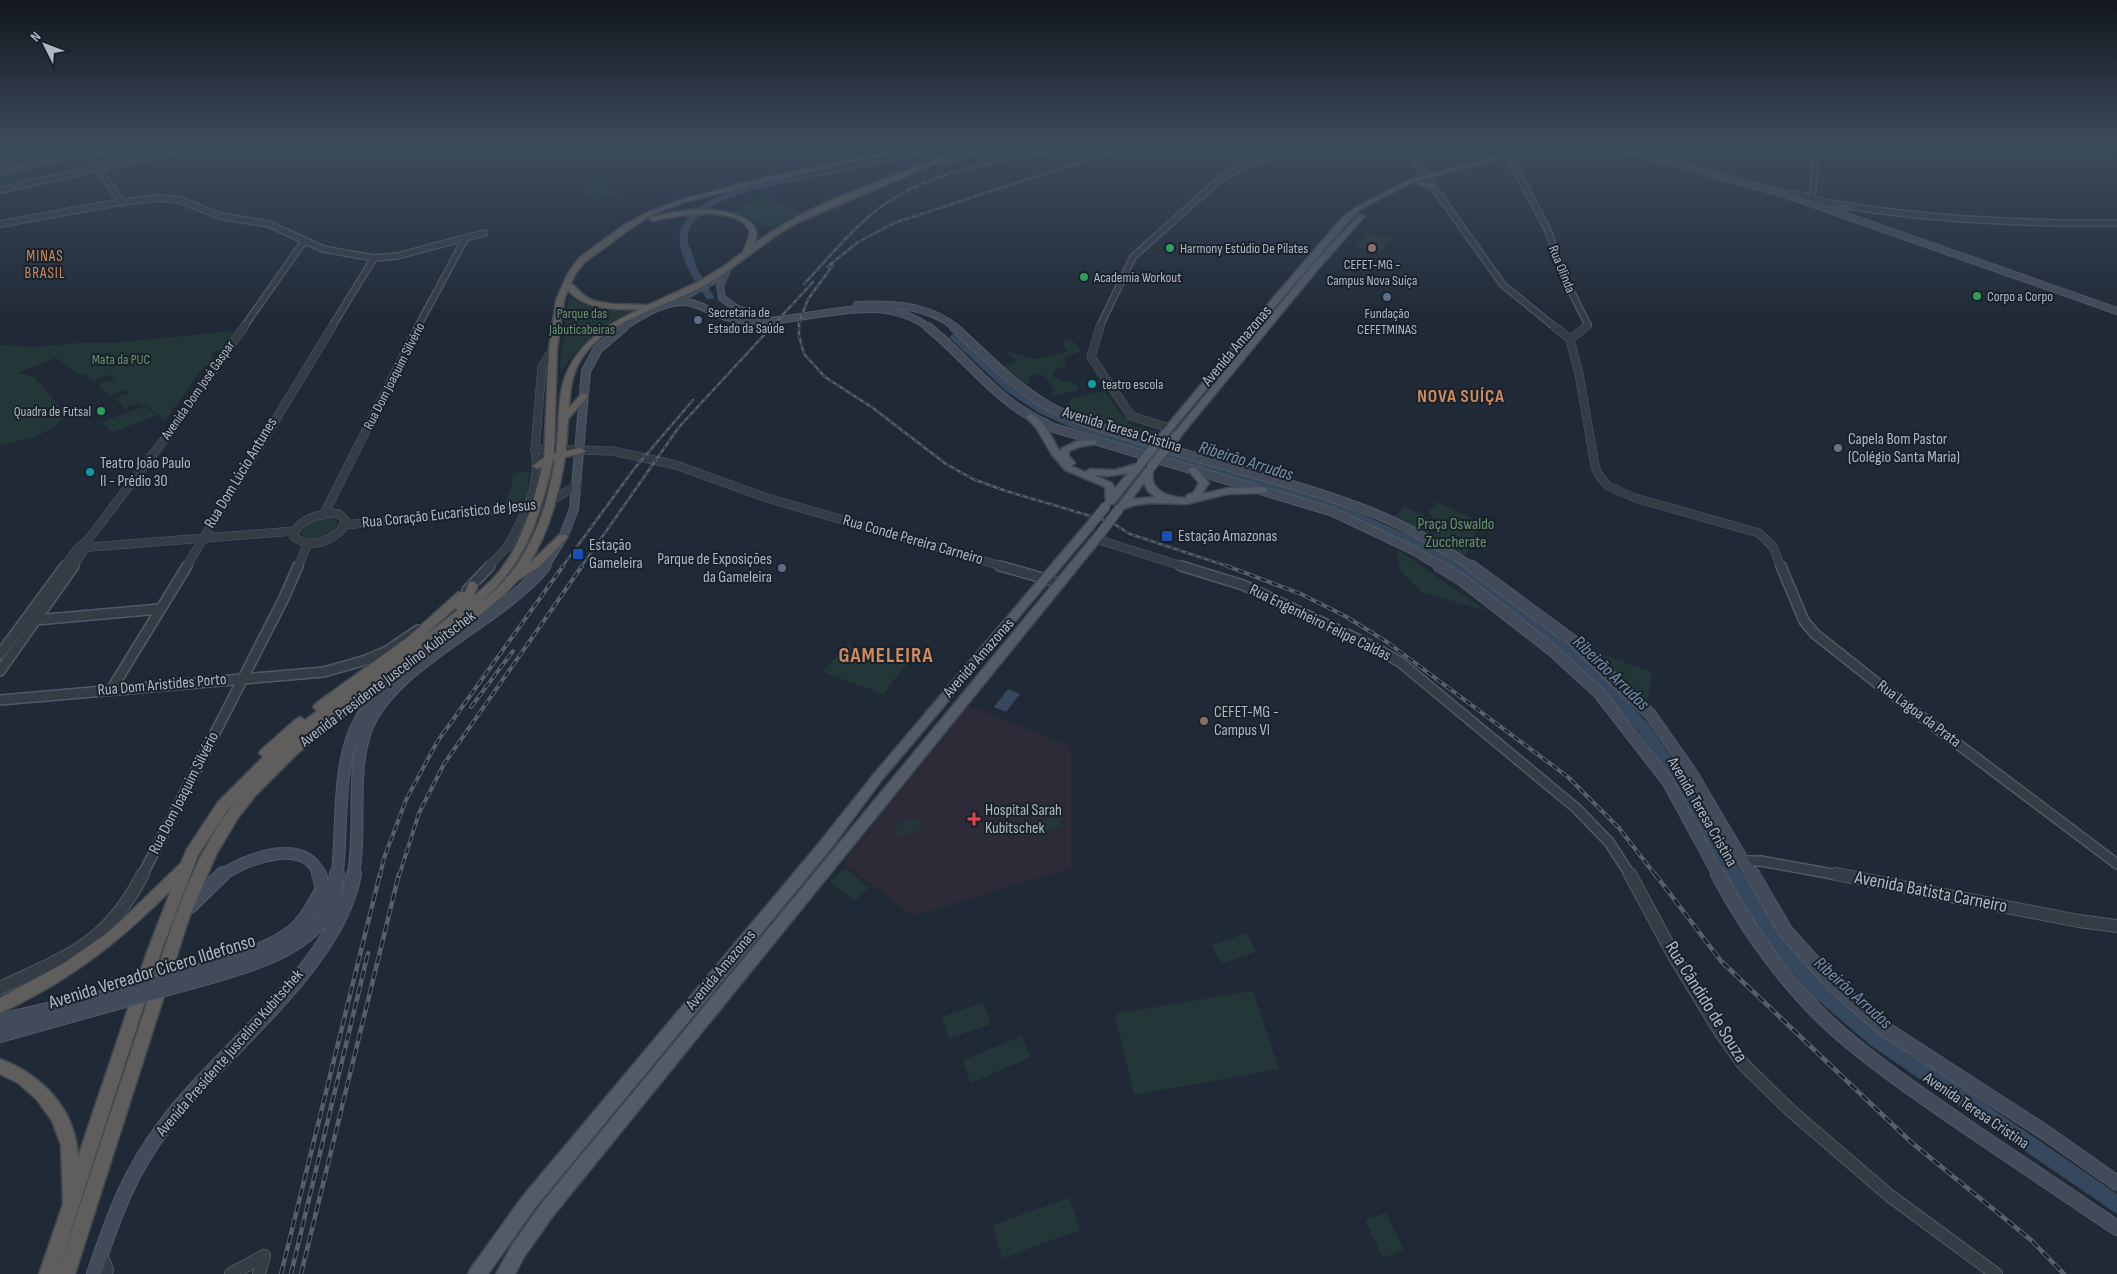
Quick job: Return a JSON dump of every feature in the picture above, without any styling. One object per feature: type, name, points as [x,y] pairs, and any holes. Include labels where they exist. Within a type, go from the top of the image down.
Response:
[{"type":"highway","points":[[621,231],[648,215],[681,202]]},
{"type":"highway","points":[[567,283],[571,290],[579,296],[603,305],[628,308],[653,306],[690,292],[709,282],[795,220],[839,202]]},
{"type":"highway","points":[[621,231],[655,218],[694,212],[708,212],[737,218],[752,228],[754,232],[753,241],[747,250],[728,268]]},
{"type":"highway","name":"Avenida Presidente Juscelino Kubitschek","points":[[66,1274],[183,915],[198,879],[232,817],[257,784],[341,712],[407,660],[479,598],[504,572],[525,539],[550,454],[553,349],[560,300],[572,273],[582,260],[621,231]]},
{"type":"highway","name":"Avenida Presidente Juscelino Kubitschek","points":[[48,1274],[154,952],[192,853],[222,806],[273,755],[317,717],[446,637],[508,586],[529,556],[552,501],[561,452],[568,376],[572,364],[596,338],[607,330],[653,306]]},
{"type":"highway","points":[[563,419],[584,396]]},
{"type":"highway","points":[[537,466],[550,454],[561,452],[580,455]]},
{"type":"highway","points":[[508,586],[535,565],[563,537]]},
{"type":"highway","points":[[441,630],[448,619],[468,599],[473,585]]},
{"type":"highway","points":[[222,806],[241,777],[278,739],[330,698],[427,627],[449,609],[462,595]]},
{"type":"highway","points":[[330,698],[407,660]]},
{"type":"highway","points":[[0,1006],[34,989],[109,939],[187,865]]},
{"type":"highway","points":[[0,1066],[26,1078],[54,1109],[68,1141],[70,1209]]},
{"type":"main road","name":"Avenida Amazonas","points":[[477,1274],[529,1202],[824,847],[878,778],[1053,581],[1098,537],[1120,508],[1161,438],[1169,428],[1346,220],[1369,202]]},
{"type":"main road","name":"Avenida Amazonas","points":[[505,1274],[518,1251],[547,1210],[1053,581],[1089,527],[1108,504],[1177,435],[1354,222],[1381,202]]},
{"type":"main road","points":[[1809,202],[2117,309]]},
{"type":"main road","points":[[1820,202],[1831,207]]},
{"type":"main road","points":[[1817,206],[1844,209],[2117,309]]},
{"type":"main road","name":"Avenida Teresa Cristina","points":[[728,268],[720,286],[722,298],[745,313],[768,316],[887,303],[901,304],[930,312],[950,323],[1022,388],[1050,408],[1086,422],[1192,456],[1300,487],[1367,510],[1429,540],[1471,566],[1573,641],[1650,714],[1692,774],[1786,932],[1835,986],[1882,1027],[2043,1131],[2117,1183]]},
{"type":"main road","name":"Avenida Presidente Juscelino Kubitschek","points":[[94,1274],[119,1201],[142,1155],[181,1104],[274,1007],[314,956],[342,913],[355,875],[359,763],[363,737],[372,718],[389,694],[427,661],[472,628],[536,576],[551,559],[574,513],[586,370],[593,356],[626,325],[690,292]]},
{"type":"main road","name":"Avenida Teresa Cristina","points":[[668,304],[689,302],[700,304],[721,315],[749,321],[796,319],[862,310],[898,312],[915,319],[935,332],[1004,399],[1031,417],[1061,432],[1263,490],[1349,519],[1440,565],[1552,650],[1599,693],[1662,775],[1729,895],[1774,961],[1811,1005],[1842,1035],[1919,1094],[2117,1228]]},
{"type":"main road","points":[[653,306],[668,304]]},
{"type":"main road","points":[[915,319],[941,327],[950,323]]},
{"type":"main road","points":[[944,341],[943,337],[950,333],[963,334]]},
{"type":"main road","points":[[1031,417],[1041,428],[1057,455],[1068,468],[1109,485],[1111,490],[1108,504]]},
{"type":"main road","points":[[1093,442],[1070,446],[1065,450],[1064,456],[1075,466],[1099,474],[1124,472],[1144,467],[1147,484],[1157,494],[1177,499],[1196,495],[1204,484],[1193,470]]},
{"type":"main road","points":[[1120,508],[1142,501],[1187,501],[1228,491],[1263,490]]},
{"type":"main road","points":[[1089,527],[1090,536],[1098,537]]},
{"type":"main road","name":"Avenida Vereador Cícero Ildefonso","points":[[217,970],[242,968],[267,958],[303,937],[332,902],[336,883],[349,744],[356,726],[366,710],[407,660]]},
{"type":"main road","name":"Avenida Vereador Cícero Ildefonso","points":[[0,1034],[217,970],[273,943],[291,932],[306,918],[323,889],[318,869],[306,857],[285,853],[260,856],[240,864],[223,875],[202,892],[183,915]]},
{"type":"main road","name":"Avenida Vereador Cícero Ildefonso","points":[[0,1021],[108,1001]]},
{"type":"street","points":[[0,224],[118,202]]},
{"type":"street","points":[[179,202],[217,218],[274,228],[305,243],[320,253],[373,260],[396,260],[485,233]]},
{"type":"street","points":[[1169,428],[1131,416],[1091,357],[1098,331],[1129,263],[1194,202]]},
{"type":"street","points":[[1442,202],[1503,285],[1570,339],[1588,325]]},
{"type":"street","name":"Rua Olinda","points":[[1534,202],[1547,228],[1567,283],[1588,325]]},
{"type":"street","points":[[1823,202],[1844,209],[1947,218],[2058,224],[2117,221]]},
{"type":"street","points":[[1840,202],[1947,214],[2070,221],[2117,221]]},
{"type":"street","name":"Rua Dom Joaquim Silvério","points":[[324,514],[443,277],[464,240]]},
{"type":"street","name":"Avenida Dom José Gaspar","points":[[0,671],[88,543],[176,424],[305,243]]},
{"type":"street","name":"Rua Dom Lúcio Antunes","points":[[111,690],[373,260]]},
{"type":"street","name":"Rua Lagoa da Prata","points":[[1570,339],[1579,374],[1595,466],[1603,482],[1635,498],[1759,532],[1773,547],[1804,621],[1815,634],[1882,687],[2117,864]]},
{"type":"street","name":"Avenida Presidente Juscelino Kubitschek","points":[[373,657],[387,651],[418,630],[473,585],[508,546],[533,507],[537,466],[535,450],[542,367],[553,349]]},
{"type":"street","points":[[535,450],[550,454]]},
{"type":"street","name":"Rua Conde Pereira Carneiro","points":[[580,455],[612,456],[672,469],[746,495],[767,498],[1053,581]]},
{"type":"street","name":"Rua Coração Eucarístico de Jesus","points":[[345,525],[533,507],[552,501],[577,485]]},
{"type":"street","points":[[332,513],[344,517],[345,525],[331,538],[308,543],[295,540],[293,536],[294,531],[302,522],[324,514],[332,513]]},
{"type":"street","points":[[88,543],[202,538],[294,531]]},
{"type":"street","name":"Rua Engenheiro Felipe Caldas","points":[[1098,537],[1242,585],[1370,645],[1400,662],[1517,758]]},
{"type":"street","name":"Avenida Dom José Gaspar","points":[[0,654],[78,548],[88,543]]},
{"type":"street","name":"Rua Dom Joaquim Silvério","points":[[0,988],[84,946],[103,932],[117,917],[138,884],[284,598],[308,543]]},
{"type":"street","points":[[36,620],[159,609]]},
{"type":"street","name":"Rua Dom Aristides Porto","points":[[324,672],[373,657]]},
{"type":"street","name":"Rua Dom Aristides Porto","points":[[0,700],[357,669],[359,677]]},
{"type":"street","name":"Rua Cândido de Souza","points":[[1517,758],[1576,808],[1609,842],[1636,883],[1673,954],[1721,1033],[1754,1075],[1791,1111],[1890,1196],[1996,1274]]},
{"type":"street","name":"Avenida Batista Carneiro","points":[[1744,861],[1761,861],[2069,919],[2117,926]]},
{"type":"street","points":[[100,1254],[107,1270],[106,1274]]},
{"type":"street","points":[[231,1274],[264,1256],[259,1274]]},
{"type":"shaded area","name":"Hospital Sarah Kubitschek","points":[[968,706],[1067,744],[1071,749],[1071,868],[913,916],[843,862]]},
{"type":"green space","points":[[752,202],[778,202],[802,212],[772,228],[730,212]]},
{"type":"green space","points":[[1368,233],[1391,238],[1380,253],[1356,247]]},
{"type":"green space","name":"Parque das Jabuticabeiras","points":[[569,297],[594,308],[622,310],[641,308],[616,320],[595,334],[559,373]]},
{"type":"green space","name":"Mata da PUC","points":[[237,332],[234,338],[225,344],[221,351],[213,352],[211,357],[215,361],[209,367],[201,370],[165,421],[146,404],[140,406],[139,403],[125,408],[115,398],[129,393],[126,390],[109,396],[98,385],[115,379],[104,370],[109,375],[93,381],[85,374],[77,374],[56,358],[17,373],[34,377],[63,410],[63,417],[43,433],[26,439],[0,444],[0,345],[34,347],[79,343],[112,343]]},
{"type":"green space","points":[[1067,340],[1075,343],[1081,350],[1078,353],[1065,356],[1066,365],[1054,371],[1053,375],[1064,382],[1072,381],[1079,388],[1078,390],[1048,395],[1055,390],[1040,374],[1028,378],[1031,384],[1026,385],[1004,366],[1016,361],[1007,353],[1009,352],[1036,359],[1067,352],[1064,341]]},
{"type":"green space","points":[[1104,391],[1124,418],[1130,420],[1127,423],[1135,426],[1134,428],[1140,427],[1157,432],[1148,440],[1070,410],[1069,401],[1073,398]]},
{"type":"green space","points":[[145,406],[157,415],[113,432],[102,422]]},
{"type":"green space","points":[[529,471],[528,506],[503,508],[511,488],[513,473]]},
{"type":"green space","name":"Praça Oswaldo Zuccherate","points":[[1437,502],[1480,522],[1466,555],[1452,552],[1431,538],[1440,523],[1428,533],[1394,517],[1405,507],[1438,522],[1428,513]]},
{"type":"green space","points":[[330,517],[338,523],[336,528],[327,535],[311,538],[301,534],[309,523],[317,519]]},
{"type":"green space","points":[[1397,549],[1486,611],[1422,592],[1400,570]]},
{"type":"green space","points":[[848,644],[907,664],[883,694],[823,672]]},
{"type":"green space","points":[[1584,648],[1652,672],[1647,707]]},
{"type":"green space","points":[[1057,816],[1062,826],[1039,834],[1034,824]]},
{"type":"green space","points":[[914,819],[918,821],[921,827],[905,835],[895,833],[898,824]]},
{"type":"green space","points":[[845,868],[869,888],[854,901],[830,881]]},
{"type":"green space","points":[[1246,933],[1256,952],[1222,964],[1212,945]]},
{"type":"green space","points":[[1253,991],[1279,1069],[1134,1095],[1115,1014]]},
{"type":"green space","points":[[983,1002],[991,1024],[949,1039],[942,1017]]},
{"type":"green space","points":[[1021,1036],[1031,1057],[971,1083],[962,1061]]},
{"type":"green space","points":[[1069,1198],[1080,1230],[1002,1258],[993,1225]]},
{"type":"green space","points":[[1386,1213],[1404,1250],[1383,1258],[1365,1220]]},
{"type":"water","points":[[1008,689],[1020,694],[1006,712],[994,707]]},
{"type":"waterway","name":"Ribeirão Arrudas","points":[[710,297],[692,268],[684,242],[684,233],[692,218],[713,202]]},
{"type":"waterway","name":"Ribeirão Arrudas","points":[[954,337],[1009,389],[1043,411],[1074,425],[1143,448],[1335,506],[1420,545],[1480,582],[1587,668],[1619,700],[1644,729],[1674,772],[1766,928],[1818,990],[1876,1039],[2117,1205]]},
{"type":"railway","points":[[804,284],[863,222],[888,202]]},
{"type":"railway","points":[[827,267],[858,242],[894,223],[957,202]]},
{"type":"railway","points":[[833,265],[808,299],[799,323],[799,336],[804,354],[825,377],[873,408],[946,464],[973,479],[1006,491],[1111,522],[1130,534],[1227,566]]},
{"type":"railway","points":[[581,567],[679,427],[813,282]]},
{"type":"railway","points":[[562,567],[634,469],[693,400]]},
{"type":"railway","points":[[380,876],[384,858],[406,800],[437,742],[563,566]]},
{"type":"railway","points":[[399,876],[419,813],[444,764],[582,566]]},
{"type":"railway","points":[[1227,566],[1301,594],[1345,616],[1387,642],[1568,777],[1619,828],[1656,876]]},
{"type":"railway","points":[[471,707],[513,651]]},
{"type":"railway","points":[[281,1274],[380,874]]},
{"type":"railway","points":[[301,1274],[399,874]]},
{"type":"railway","points":[[1655,874],[1721,961],[1911,1142],[2031,1240],[2064,1274]]},
{"type":"railway","points":[[291,1274],[368,953]]},
{"type":"place","name":"Harmony Estúdio De Pilates","points":[[1170,248]]},
{"type":"place","name":"CEFET-MG - Campus Nova Suíça","points":[[1372,248]]},
{"type":"place","name":"Academia Workout","points":[[1084,277]]},
{"type":"place","name":"Corpo a Corpo","points":[[1977,296]]},
{"type":"place","name":"Fundação CEFETMINAS","points":[[1387,297]]},
{"type":"place","name":"Secretaria de Estado da Saúde","points":[[698,320]]},
{"type":"place","name":"teatro escola","points":[[1092,384]]},
{"type":"place","name":"Quadra de Futsal","points":[[101,411]]},
{"type":"place","name":"Capela Bom Pastor (Colégio Santa Maria)","points":[[1838,448]]},
{"type":"place","name":"Teatro João Paulo II - Prédio 30","points":[[90,472]]},
{"type":"place","name":"Estação Amazonas","points":[[1167,536]]},
{"type":"place","name":"Estação Gameleira","points":[[578,554]]},
{"type":"place","name":"Parque de Exposições da Gameleira","points":[[782,568]]},
{"type":"place","name":"CEFET-MG - Campus VI","points":[[1204,721]]},
{"type":"place","name":"Hospital Sarah Kubitschek","points":[[974,819]]},
{"type":"district","name":"MINAS BRASIL","points":[[45,264]]},
{"type":"district","name":"NOVA SUÍÇA","points":[[1461,396]]},
{"type":"district","name":"GAMELEIRA","points":[[886,655]]}]
